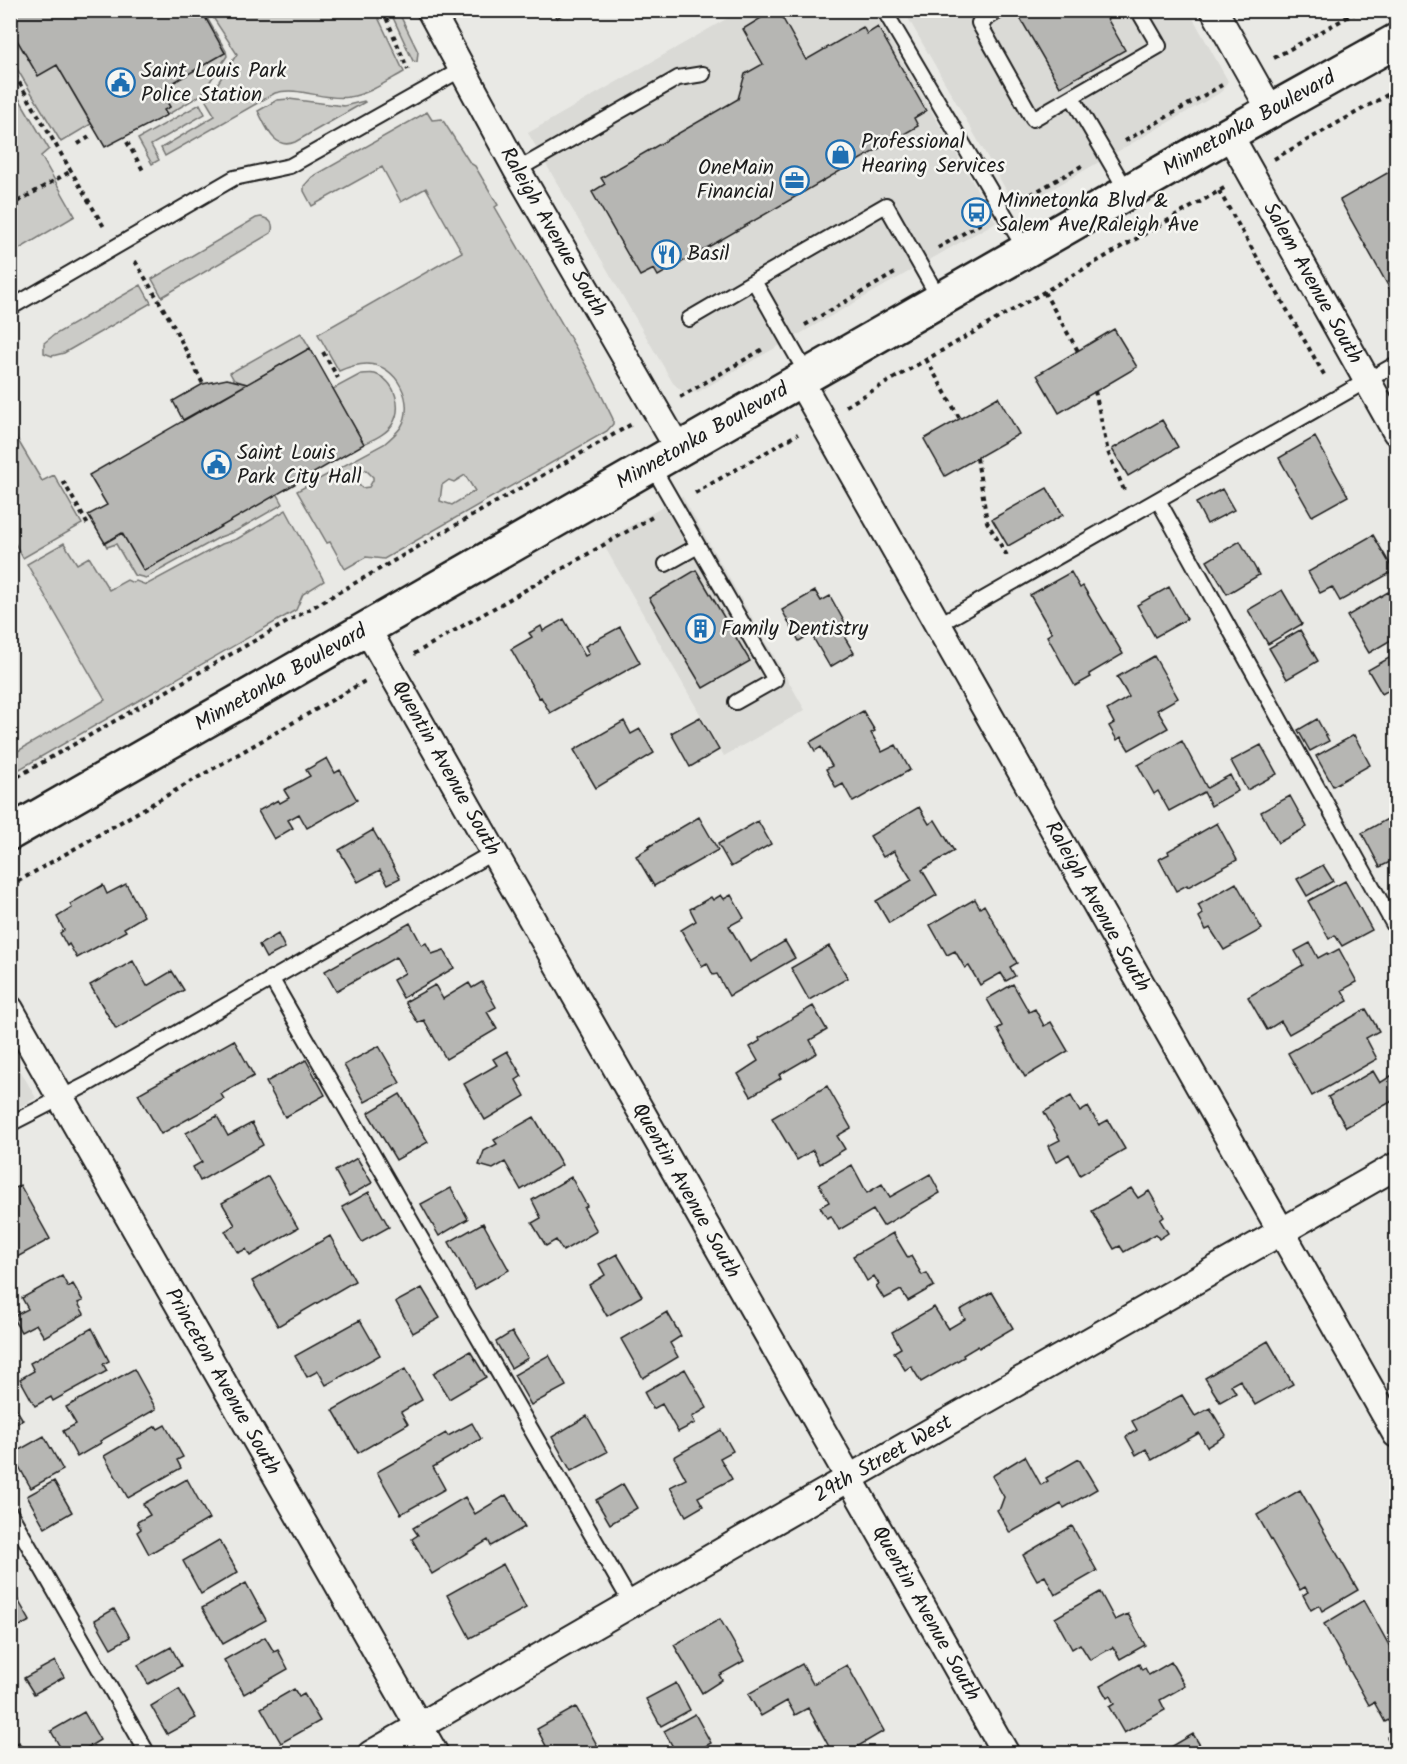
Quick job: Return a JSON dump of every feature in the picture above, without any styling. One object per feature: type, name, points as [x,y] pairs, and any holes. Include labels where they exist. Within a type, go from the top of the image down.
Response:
[{"type":"main road","name":"Minnetonka Boulevard","points":[[10,834],[1396,40]]},
{"type":"street","name":"Raleigh Avenue South","points":[[430,10],[518,170],[657,410],[666,458]]},
{"type":"street","points":[[1214,10],[1271,111]]},
{"type":"street","name":"Salem Avenue South","points":[[1229,134],[1396,432]]},
{"type":"street","name":"Raleigh Avenue South","points":[[804,378],[822,420],[1396,1434]]},
{"type":"street","name":"Quentin Avenue South","points":[[367,629],[492,853],[1006,1754]]},
{"type":"street","name":"Princeton Avenue South","points":[[10,1009],[435,1754]]},
{"type":"street","name":"29th Street West","points":[[371,1754],[1396,1166]]},
{"type":"lane","points":[[884,10],[1026,251]]},
{"type":"lane","points":[[1000,10],[979,23],[1033,119],[1160,46],[1138,10]]},
{"type":"lane","points":[[10,308],[234,178],[290,166],[462,69]]},
{"type":"lane","points":[[518,170],[678,78],[703,74]]},
{"type":"lane","points":[[1072,97],[1128,193]]},
{"type":"lane","points":[[689,319],[886,205],[940,300]]},
{"type":"lane","points":[[754,281],[785,336],[804,378]]},
{"type":"lane","points":[[938,625],[1396,364]]},
{"type":"lane","points":[[666,458],[674,504],[776,680],[736,702]]},
{"type":"lane","points":[[1158,500],[1396,929]]},
{"type":"lane","points":[[666,564],[698,546]]},
{"type":"lane","points":[[10,1124],[88,1084],[492,853]]},
{"type":"lane","points":[[271,978],[631,1603]]},
{"type":"lane","points":[[10,1513],[147,1754]]},
{"type":"path","points":[[383,10],[408,70]]},
{"type":"path","points":[[10,781],[1104,153],[1360,10]]},
{"type":"path","points":[[10,886],[1396,90]]},
{"type":"path","points":[[78,144],[91,136]]},
{"type":"path","points":[[127,142],[144,172]]},
{"type":"path","points":[[10,206],[71,171]]},
{"type":"path","points":[[1220,191],[1337,398]]},
{"type":"path","points":[[1044,292],[1078,351]]},
{"type":"path","points":[[323,352],[338,378]]},
{"type":"path","points":[[926,360],[960,419]]},
{"type":"path","points":[[1095,391],[1108,452],[1124,490]]},
{"type":"path","points":[[977,458],[987,522],[1021,578]]},
{"type":"path","points":[[63,481],[88,525]]},
{"type":"shaded area","points":[[224,10],[375,11],[404,72],[384,84],[349,97],[330,97],[293,91],[275,93],[165,156],[161,148],[215,116],[206,101],[237,54],[214,19]]},
{"type":"shaded area","points":[[201,11],[227,56],[201,95],[167,115],[164,110],[170,107],[160,90],[225,53]]},
{"type":"shaded area","points":[[390,11],[398,11],[418,52],[417,62],[413,61]]},
{"type":"shaded area","points":[[740,11],[873,11],[996,222],[698,392],[690,393],[683,392],[673,383],[528,133]]},
{"type":"shaded area","points":[[904,11],[1189,11],[1228,81],[1218,94],[1017,209]]},
{"type":"shaded area","points":[[10,28],[57,65],[91,124],[61,142],[11,59]]},
{"type":"shaded area","points":[[10,83],[49,149],[41,156],[75,216],[11,254]]},
{"type":"shaded area","points":[[289,99],[344,106],[365,102],[288,144],[281,143],[272,136],[258,111],[277,100]]},
{"type":"shaded area","points":[[200,104],[205,114],[151,145],[159,160],[152,164],[138,139]]},
{"type":"shaded area","points":[[427,112],[432,120],[442,119],[470,163],[475,166],[498,205],[495,207],[592,376],[613,419],[613,424],[607,431],[384,559],[366,557],[345,569],[297,491],[384,444],[401,427],[405,417],[405,397],[395,378],[387,370],[378,366],[367,364],[339,371],[318,334],[462,252],[426,188],[401,202],[382,167],[312,206],[304,191],[304,186],[312,177]],"holes":[[[366,470],[373,480],[369,487],[362,488],[354,480],[358,471]],[[465,475],[475,491],[452,505],[440,501],[442,485],[449,480],[454,482]]]},
{"type":"shaded area","points":[[261,217],[271,222],[271,233],[162,297],[152,279]]},
{"type":"shaded area","points":[[141,285],[151,303],[64,353],[52,356],[44,353],[44,343],[54,335]]},
{"type":"shaded area","points":[[301,333],[310,348],[247,384],[234,380],[230,373]]},
{"type":"shaded area","points":[[361,374],[373,374],[382,378],[393,389],[397,403],[392,425],[380,436],[364,444],[333,389]]},
{"type":"shaded area","points":[[10,427],[42,481],[54,475],[82,524],[23,558],[11,536]]},
{"type":"shaded area","points":[[277,493],[283,504],[146,578],[134,575],[116,544],[107,547],[105,543],[122,533],[144,570]]},
{"type":"shaded area","points":[[682,496],[805,710],[724,756],[602,542]]},
{"type":"shaded area","points":[[286,510],[324,581],[303,594],[296,610],[18,770],[11,755],[105,700],[27,564],[64,543],[77,564],[89,557],[109,590],[127,580],[146,585],[222,544],[237,539]]},
{"type":"shaded area","points":[[11,1054],[36,1098],[10,1112]]},
{"type":"building","name":"Saint Louis Park Police Station","points":[[10,10],[201,10],[225,53],[160,90],[170,107],[164,110],[167,115],[105,147],[57,65],[38,76],[10,28]]},
{"type":"building","points":[[553,10],[570,10],[557,18]]},
{"type":"building","points":[[774,10],[778,10],[806,60],[863,27],[867,34],[878,27],[926,111],[914,118],[918,126],[658,276],[654,269],[640,276],[592,192],[605,184],[601,178],[738,99],[745,74],[763,64],[743,29]]},
{"type":"building","points":[[1109,10],[1104,13],[1125,50],[1060,87],[1016,11]]},
{"type":"building","points":[[1396,168],[1396,300],[1340,200]]},
{"type":"building","points":[[1114,329],[1137,367],[1059,413],[1037,375]]},
{"type":"building","name":"Saint Louis Park City Hall","points":[[310,348],[364,444],[144,571],[122,533],[105,543],[88,515],[107,505],[89,475]]},
{"type":"building","points":[[227,379],[247,384],[183,420],[173,401],[203,384]]},
{"type":"building","points":[[998,397],[1019,434],[945,476],[924,439]]},
{"type":"building","points":[[1162,420],[1178,447],[1128,476],[1112,449]]},
{"type":"building","points":[[1315,437],[1348,496],[1312,516],[1279,458]]},
{"type":"building","points":[[1047,488],[1063,515],[1008,546],[992,519]]},
{"type":"building","points":[[1222,489],[1234,510],[1207,524],[1196,503]]},
{"type":"building","points":[[1373,535],[1394,571],[1340,601],[1332,587],[1320,593],[1308,572]]},
{"type":"building","points":[[1240,541],[1259,575],[1227,594],[1207,561]]},
{"type":"building","name":"Family Dentistry","points":[[696,570],[750,661],[703,688],[649,598]]},
{"type":"building","points":[[1071,572],[1080,588],[1083,586],[1123,654],[1089,674],[1091,677],[1075,686],[1047,636],[1052,633],[1030,595]]},
{"type":"building","points":[[1169,587],[1187,619],[1155,637],[1137,605]]},
{"type":"building","points":[[1282,590],[1302,624],[1268,644],[1248,610]]},
{"type":"building","points":[[815,591],[821,601],[830,596],[851,634],[845,638],[854,653],[830,667],[811,634],[799,641],[782,610]]},
{"type":"building","points":[[1388,592],[1396,607],[1396,637],[1369,653],[1347,616]]},
{"type":"building","points":[[564,619],[585,656],[589,654],[585,646],[620,627],[640,663],[550,713],[511,649],[532,637],[529,633],[541,626],[543,631]]},
{"type":"building","points":[[1300,630],[1318,661],[1287,679],[1269,648]]},
{"type":"building","points":[[1396,654],[1396,686],[1382,694],[1368,670]]},
{"type":"building","points":[[1154,656],[1178,698],[1157,710],[1168,728],[1129,750],[1121,737],[1117,740],[1109,726],[1114,723],[1107,710],[1129,697],[1117,677]]},
{"type":"building","points":[[863,711],[875,731],[871,733],[882,752],[896,745],[910,770],[853,802],[843,784],[836,788],[826,769],[832,766],[821,747],[815,751],[810,742]]},
{"type":"building","points":[[700,717],[719,750],[690,767],[671,733]]},
{"type":"building","points":[[1317,719],[1329,741],[1310,751],[1298,730]]},
{"type":"building","points":[[624,721],[631,734],[640,729],[654,753],[596,788],[574,750]]},
{"type":"building","points":[[1354,735],[1370,765],[1333,786],[1316,756]]},
{"type":"building","points":[[1182,741],[1207,788],[1230,775],[1238,791],[1211,806],[1204,792],[1169,811],[1158,791],[1154,794],[1138,765]]},
{"type":"building","points":[[1261,745],[1277,774],[1247,790],[1231,761]]},
{"type":"building","points":[[327,758],[335,773],[340,770],[357,800],[307,828],[299,814],[288,820],[293,828],[274,839],[258,811],[278,800],[280,803],[289,798],[284,790],[310,776],[306,770]]},
{"type":"building","points":[[1290,796],[1307,827],[1278,843],[1261,812]]},
{"type":"building","points":[[919,807],[929,824],[935,820],[954,851],[922,870],[937,895],[889,923],[876,901],[912,880],[894,851],[883,857],[870,836]]},
{"type":"building","points":[[699,817],[718,850],[654,886],[636,856]]},
{"type":"building","points":[[1391,817],[1396,827],[1396,859],[1380,867],[1362,833]]},
{"type":"building","points":[[758,821],[771,844],[731,867],[718,844]]},
{"type":"building","points":[[1217,823],[1237,860],[1188,887],[1187,885],[1176,891],[1159,859],[1169,854],[1168,851]]},
{"type":"building","points":[[373,830],[400,878],[388,884],[380,870],[358,882],[339,850]]},
{"type":"building","points":[[1323,865],[1333,881],[1307,896],[1297,879]]},
{"type":"building","points":[[1345,881],[1372,930],[1342,946],[1335,935],[1329,939],[1308,901]]},
{"type":"building","points":[[1236,883],[1262,929],[1224,950],[1210,928],[1206,930],[1199,917],[1203,914],[1198,905]]},
{"type":"building","points":[[126,884],[144,916],[124,928],[126,931],[77,958],[60,933],[64,930],[57,917],[72,908],[70,904],[103,885],[107,894]]},
{"type":"building","points":[[721,895],[724,899],[731,895],[744,918],[729,926],[750,962],[785,941],[795,958],[729,996],[717,974],[713,975],[707,963],[702,966],[681,930],[696,921],[690,909],[711,897],[713,900]]},
{"type":"building","points":[[975,899],[980,908],[984,905],[1017,963],[1010,967],[1015,976],[1006,981],[1001,973],[980,985],[969,966],[965,968],[955,951],[947,955],[930,925]]},
{"type":"building","points":[[410,923],[422,945],[426,943],[432,954],[444,950],[454,968],[403,998],[393,980],[405,973],[396,957],[336,991],[325,971]]},
{"type":"building","points":[[278,934],[285,948],[266,958],[259,945]]},
{"type":"building","points":[[1310,943],[1318,958],[1339,949],[1357,982],[1342,990],[1348,1001],[1289,1034],[1281,1021],[1267,1030],[1248,997],[1303,965],[1295,951]]},
{"type":"building","points":[[829,946],[848,978],[809,1000],[791,968]]},
{"type":"building","points":[[133,961],[147,986],[172,971],[184,990],[116,1029],[90,985]]},
{"type":"building","points":[[482,982],[496,1007],[487,1012],[497,1029],[446,1059],[424,1020],[418,1023],[405,1002],[435,985],[443,999],[469,983],[472,988]]},
{"type":"building","points":[[1013,984],[1029,1012],[1035,1009],[1044,1026],[1051,1022],[1068,1051],[1025,1077],[997,1029],[1002,1026],[987,999]]},
{"type":"building","points":[[813,1006],[827,1030],[810,1040],[817,1053],[779,1075],[781,1078],[751,1096],[738,1074],[758,1061],[750,1047],[760,1041],[759,1038]]},
{"type":"building","points":[[1366,1009],[1379,1031],[1366,1038],[1377,1059],[1312,1096],[1288,1053]]},
{"type":"building","points":[[234,1040],[254,1076],[221,1094],[224,1099],[161,1134],[138,1094]]},
{"type":"building","points":[[379,1046],[400,1083],[365,1102],[344,1065]]},
{"type":"building","points":[[507,1051],[522,1076],[516,1080],[525,1096],[485,1120],[464,1084],[497,1065],[493,1059]]},
{"type":"building","points":[[306,1060],[325,1095],[285,1117],[266,1082]]},
{"type":"building","points":[[1373,1071],[1380,1083],[1394,1074],[1396,1099],[1346,1127],[1328,1097]]},
{"type":"building","points":[[827,1086],[851,1128],[837,1136],[845,1149],[820,1164],[813,1150],[797,1160],[772,1118]]},
{"type":"building","points":[[400,1094],[428,1142],[396,1160],[368,1113]]},
{"type":"building","points":[[1071,1096],[1080,1112],[1088,1107],[1099,1125],[1108,1120],[1125,1149],[1080,1175],[1069,1154],[1056,1162],[1048,1146],[1060,1140],[1044,1112]]},
{"type":"building","points":[[217,1116],[228,1136],[252,1123],[263,1145],[200,1181],[193,1167],[202,1162],[186,1133]]},
{"type":"building","points":[[534,1117],[562,1165],[521,1190],[505,1162],[493,1169],[479,1165],[484,1151],[497,1144],[494,1140]]},
{"type":"building","points":[[357,1158],[372,1183],[349,1196],[335,1171]]},
{"type":"building","points":[[852,1165],[867,1193],[882,1184],[890,1197],[930,1174],[940,1193],[883,1226],[873,1210],[839,1230],[831,1216],[827,1218],[820,1207],[829,1202],[819,1184]]},
{"type":"building","points":[[268,1176],[298,1228],[250,1256],[246,1249],[238,1253],[225,1231],[235,1225],[222,1203]]},
{"type":"building","points":[[571,1177],[587,1206],[584,1208],[597,1231],[563,1251],[556,1240],[546,1246],[532,1223],[541,1218],[532,1200]]},
{"type":"building","points":[[20,1185],[50,1239],[10,1261],[10,1191]]},
{"type":"building","points":[[451,1188],[468,1219],[439,1236],[421,1204]]},
{"type":"building","points":[[1131,1188],[1138,1198],[1149,1191],[1164,1217],[1160,1220],[1168,1233],[1159,1239],[1156,1234],[1124,1252],[1120,1246],[1114,1249],[1092,1211]]},
{"type":"building","points":[[369,1192],[389,1227],[362,1242],[342,1207]]},
{"type":"building","points":[[483,1223],[509,1270],[475,1289],[449,1242]]},
{"type":"building","points":[[893,1233],[908,1258],[911,1256],[922,1275],[927,1273],[934,1286],[908,1301],[901,1290],[884,1299],[876,1286],[879,1284],[874,1276],[867,1281],[853,1256]]},
{"type":"building","points":[[330,1236],[355,1281],[278,1326],[252,1281]]},
{"type":"building","points":[[617,1254],[642,1296],[607,1316],[589,1285],[605,1275],[599,1264]]},
{"type":"building","points":[[62,1276],[68,1287],[73,1284],[83,1301],[78,1303],[84,1314],[44,1337],[36,1324],[21,1332],[12,1317],[28,1309],[22,1298]]},
{"type":"building","points":[[1396,1277],[1396,1294],[1389,1281]]},
{"type":"building","points":[[422,1288],[440,1318],[413,1333],[396,1302]]},
{"type":"building","points":[[992,1292],[1013,1328],[979,1348],[978,1346],[963,1355],[964,1357],[921,1382],[911,1366],[905,1370],[894,1352],[901,1348],[892,1332],[934,1307],[948,1329],[965,1319],[960,1310]]},
{"type":"building","points":[[667,1312],[681,1336],[670,1343],[678,1357],[643,1378],[621,1339]]},
{"type":"building","points":[[360,1320],[380,1355],[326,1385],[318,1371],[307,1377],[295,1356]]},
{"type":"building","points":[[92,1328],[109,1361],[103,1364],[107,1371],[53,1401],[51,1397],[35,1406],[20,1379],[34,1371],[30,1363]]},
{"type":"building","points":[[512,1332],[528,1358],[511,1368],[496,1342]]},
{"type":"building","points":[[1268,1341],[1293,1384],[1255,1405],[1240,1380],[1231,1385],[1236,1393],[1220,1402],[1205,1378]]},
{"type":"building","points":[[470,1351],[486,1377],[449,1399],[433,1373]]},
{"type":"building","points":[[549,1355],[566,1386],[531,1405],[514,1375]]},
{"type":"building","points":[[134,1369],[156,1409],[77,1457],[63,1431],[76,1424],[66,1407]]},
{"type":"building","points":[[405,1369],[422,1400],[401,1412],[408,1424],[358,1453],[333,1410]]},
{"type":"building","points":[[685,1369],[707,1408],[692,1417],[695,1423],[678,1432],[662,1404],[653,1409],[644,1392]]},
{"type":"building","points":[[1182,1395],[1195,1416],[1210,1408],[1226,1435],[1207,1447],[1199,1433],[1152,1460],[1146,1449],[1136,1455],[1126,1437],[1137,1430],[1132,1421]]},
{"type":"building","points":[[10,1399],[23,1420],[10,1427]]},
{"type":"building","points":[[587,1416],[607,1452],[571,1471],[552,1437]]},
{"type":"building","points":[[472,1423],[481,1439],[433,1467],[445,1489],[401,1514],[377,1472],[446,1433],[448,1436]]},
{"type":"building","points":[[165,1425],[183,1457],[177,1460],[181,1468],[128,1498],[104,1456],[156,1426],[158,1429]]},
{"type":"building","points":[[721,1430],[733,1451],[720,1458],[732,1479],[698,1497],[703,1506],[686,1516],[670,1487],[686,1479],[674,1457]]},
{"type":"building","points":[[44,1436],[63,1470],[31,1488],[12,1454]]},
{"type":"building","points":[[1025,1456],[1041,1485],[1048,1481],[1046,1478],[1079,1459],[1097,1489],[1064,1508],[1061,1504],[1010,1533],[997,1510],[1004,1497],[992,1476]]},
{"type":"building","points":[[187,1479],[209,1519],[149,1554],[137,1532],[141,1529],[137,1522],[150,1515],[143,1504]]},
{"type":"building","points":[[54,1481],[72,1512],[45,1528],[27,1496]]},
{"type":"building","points":[[623,1484],[637,1508],[610,1524],[596,1500]]},
{"type":"building","points":[[1300,1490],[1358,1590],[1322,1611],[1319,1605],[1311,1610],[1303,1595],[1308,1592],[1305,1587],[1300,1590],[1257,1515]]},
{"type":"building","points":[[506,1495],[525,1527],[491,1546],[488,1540],[432,1574],[412,1539],[418,1535],[413,1528],[465,1497],[475,1514]]},
{"type":"building","points":[[1072,1526],[1097,1571],[1055,1595],[1045,1576],[1037,1580],[1023,1555]]},
{"type":"building","points":[[219,1540],[238,1572],[201,1594],[183,1561]]},
{"type":"building","points":[[503,1564],[526,1608],[470,1638],[447,1595]]},
{"type":"building","points":[[246,1583],[266,1620],[223,1644],[202,1608]]},
{"type":"building","points":[[10,1586],[30,1621],[10,1631]]},
{"type":"building","points":[[1100,1592],[1115,1620],[1128,1614],[1145,1645],[1120,1659],[1113,1647],[1090,1660],[1080,1644],[1072,1649],[1055,1618]]},
{"type":"building","points":[[1364,1600],[1396,1658],[1396,1716],[1385,1722],[1374,1702],[1369,1705],[1324,1624]]},
{"type":"building","points":[[114,1609],[130,1637],[111,1648],[95,1620]]},
{"type":"building","points":[[720,1619],[744,1661],[719,1675],[722,1680],[702,1693],[674,1645]]},
{"type":"building","points":[[265,1637],[274,1652],[278,1650],[288,1669],[244,1694],[224,1660]]},
{"type":"building","points":[[171,1647],[181,1666],[148,1684],[138,1665]]},
{"type":"building","points":[[55,1661],[64,1677],[34,1694],[24,1678]]},
{"type":"building","points":[[1171,1662],[1185,1686],[1160,1700],[1165,1710],[1124,1733],[1109,1707],[1114,1704],[1110,1696],[1107,1698],[1100,1686],[1139,1664],[1142,1670],[1145,1668],[1149,1675]]},
{"type":"building","points":[[802,1664],[813,1684],[847,1665],[884,1731],[845,1754],[833,1754],[808,1708],[795,1715],[787,1701],[761,1716],[748,1694]]},
{"type":"building","points":[[676,1683],[690,1710],[661,1726],[646,1699]]},
{"type":"building","points":[[179,1689],[196,1718],[167,1734],[151,1706]]},
{"type":"building","points":[[294,1689],[299,1697],[304,1694],[320,1721],[281,1743],[261,1708]]},
{"type":"building","points":[[576,1707],[602,1754],[539,1754],[538,1751],[546,1746],[537,1729]]},
{"type":"building","points":[[84,1712],[100,1740],[77,1754],[64,1754],[51,1731]]},
{"type":"building","points":[[695,1714],[711,1743],[692,1754],[677,1754],[664,1731]]},
{"type":"building","points":[[1396,1732],[1396,1753],[1387,1737]]},
{"type":"building","points":[[1193,1734],[1203,1750],[1196,1754],[1159,1754]]},
{"type":"building","points":[[19,1742],[25,1754],[10,1754],[10,1747]]},
{"type":"place","name":"Saint Louis Park Police Station","points":[[120,83]]},
{"type":"place","name":"Professional Hearing Services","points":[[840,154]]},
{"type":"place","name":"OneMain Financial","points":[[795,180]]},
{"type":"place","name":"Minnetonka Blvd & Salem Ave/Raleigh Ave","points":[[976,213]]},
{"type":"place","name":"Basil","points":[[666,254]]},
{"type":"place","name":"Saint Louis Park City Hall","points":[[216,465]]},
{"type":"place","name":"Family Dentistry","points":[[700,629]]}]
